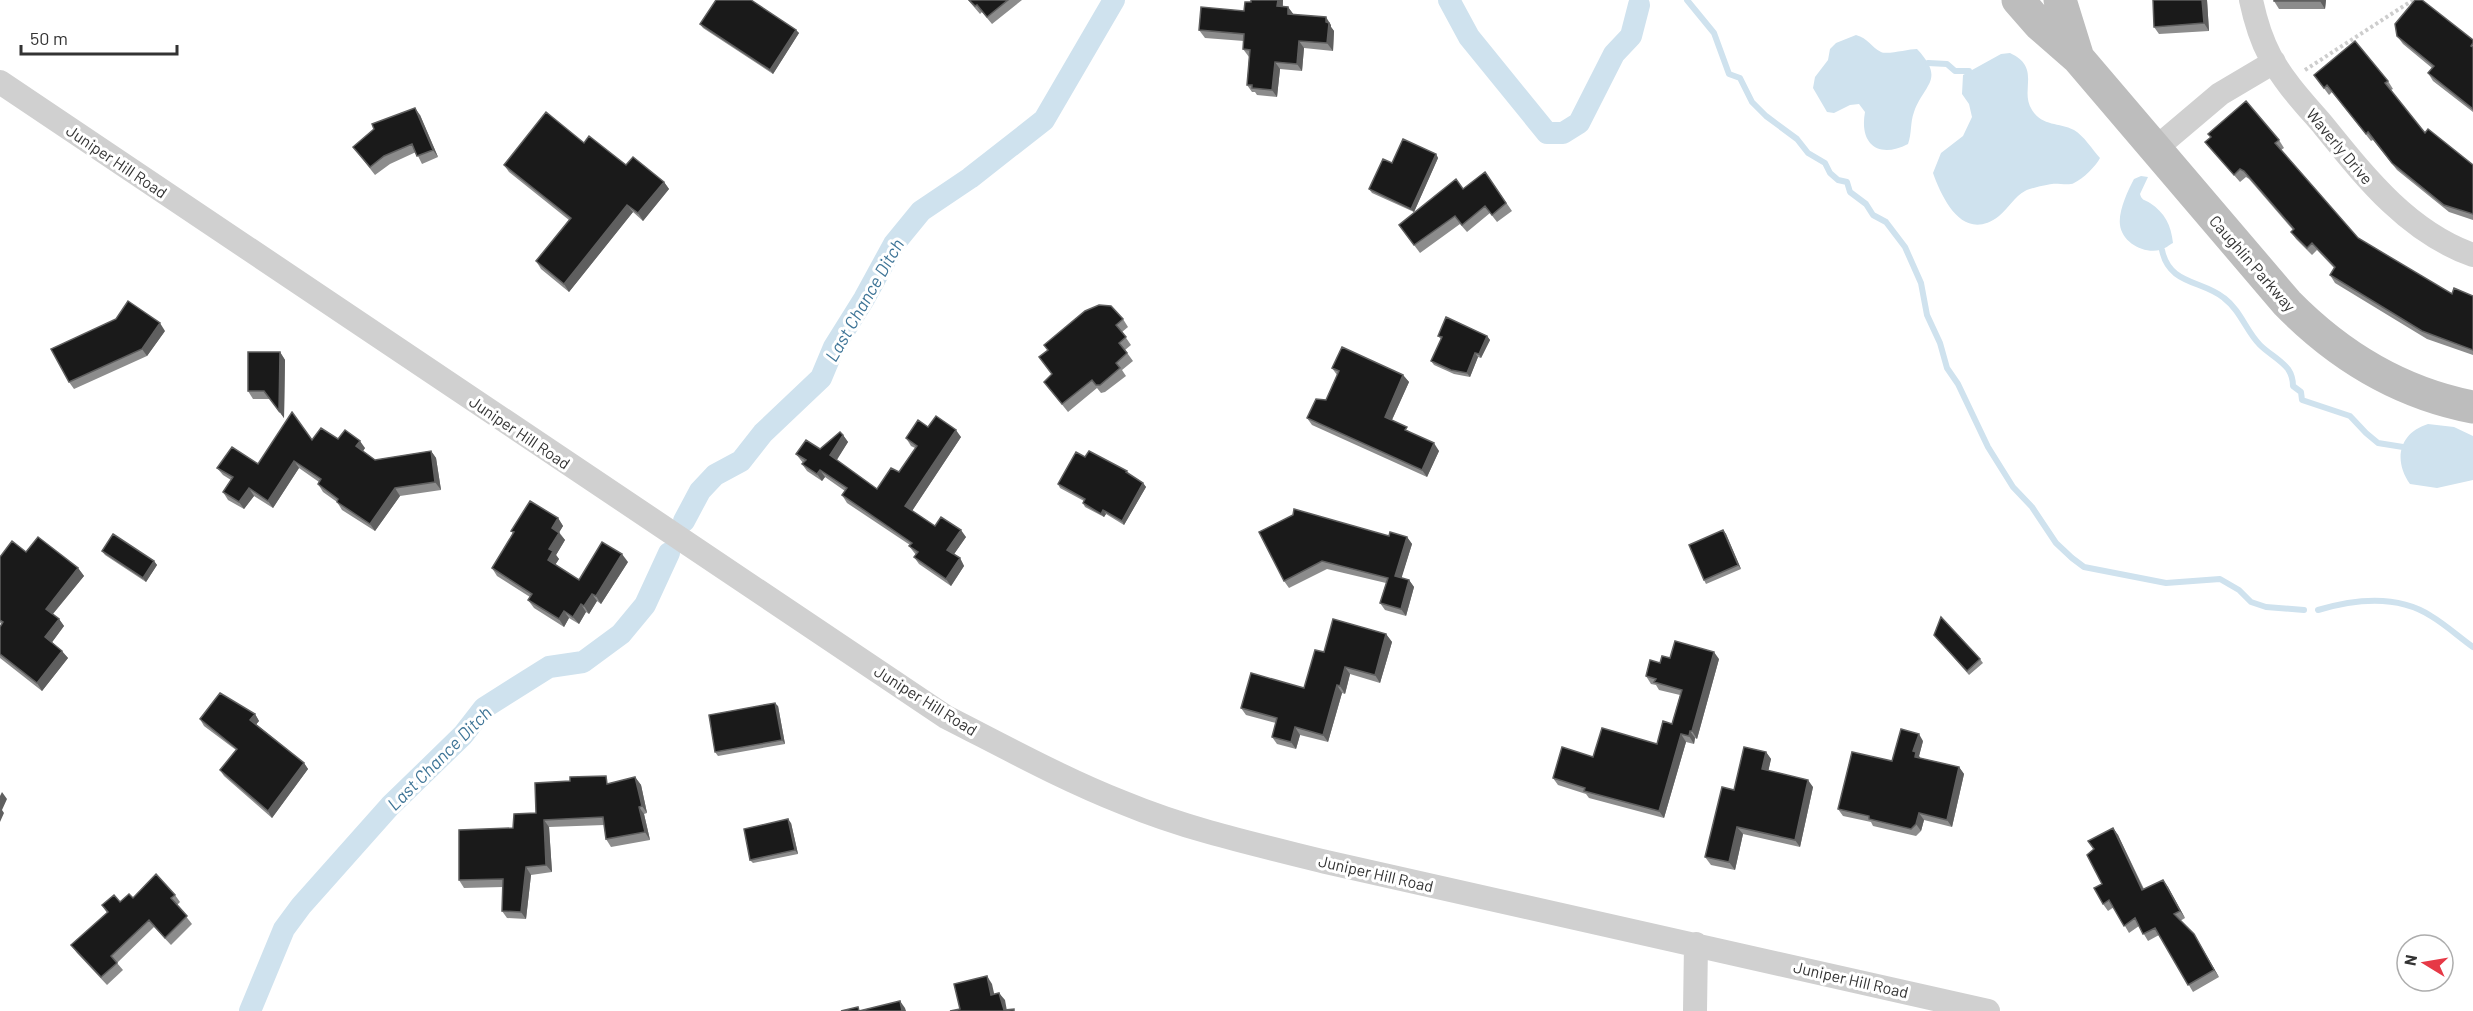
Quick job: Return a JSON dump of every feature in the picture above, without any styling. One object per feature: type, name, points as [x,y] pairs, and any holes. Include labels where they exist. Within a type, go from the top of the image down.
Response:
[{"type":"street","name":"Caughlin Parkway","points":[[2018,0],[2039,24],[2078,58],[2287,303],[2324,338],[2364,366],[2392,380],[2434,398],[2473,407]]},
{"type":"street","name":"Caughlin Parkway","points":[[2060,0],[2078,58]]},
{"type":"street","name":"Waverly Drive","points":[[2251,0],[2256,23],[2274,62],[2290,86],[2375,188],[2401,213],[2432,235],[2473,255]]},
{"type":"street","points":[[2155,149],[2220,94],[2274,62]]},
{"type":"street","name":"Juniper Hill Road","points":[[0,82],[946,717],[1032,762],[1125,804],[1228,837],[1348,867],[1988,1011]]},
{"type":"street","points":[[1695,1011],[1696,944]]},
{"type":"path","points":[[2290,86],[2305,69],[2413,0]]},
{"type":"water","points":[[1856,35],[1864,38],[1881,52],[1917,49],[1926,59],[1930,68],[1930,82],[1914,112],[1908,144],[1888,150],[1873,146],[1865,133],[1865,112],[1859,104],[1850,105],[1834,113],[1827,112],[1813,88],[1815,77],[1828,60],[1830,49],[1836,43]]},
{"type":"water","points":[[2010,53],[2020,59],[2028,72],[2029,102],[2036,115],[2046,122],[2074,130],[2085,139],[2100,158],[2089,172],[2074,183],[2052,184],[2028,190],[2021,193],[1999,216],[1987,223],[1975,225],[1965,222],[1949,206],[1933,173],[1941,153],[1963,136],[1972,117],[1969,104],[1962,94],[1963,75],[2001,54]]},
{"type":"water","points":[[2141,176],[2148,177],[2140,194],[2142,198],[2160,211],[2171,231],[2173,243],[2160,250],[2147,250],[2134,245],[2125,237],[2120,225],[2120,214],[2126,195],[2134,179]]},
{"type":"water","points":[[2428,424],[2454,427],[2473,436],[2473,480],[2437,488],[2410,484],[2402,466],[2402,448],[2411,434]]},
{"type":"building","points":[[716,0],[751,0],[796,30],[770,70],[700,24]]},
{"type":"building","points":[[969,0],[1008,0],[987,17],[977,5],[975,6]]},
{"type":"building","points":[[1251,0],[1278,0],[1277,6],[1288,7],[1288,14],[1326,17],[1326,22],[1329,23],[1327,43],[1299,41],[1297,64],[1275,62],[1272,90],[1252,88],[1252,85],[1247,85],[1250,50],[1243,49],[1244,34],[1199,30],[1201,7],[1244,11],[1245,2],[1251,2]]},
{"type":"building","points":[[2153,0],[2202,0],[2204,23],[2154,27]]},
{"type":"building","points":[[2320,0],[2320,1],[2274,1]]},
{"type":"building","points":[[2415,0],[2422,0],[2473,40],[2471,46],[2473,47],[2473,109],[2428,73],[2434,66],[2397,36],[2395,24]]},
{"type":"building","points":[[2355,41],[2388,81],[2385,83],[2425,133],[2428,129],[2473,165],[2473,214],[2444,205],[2392,163],[2327,85],[2324,88],[2314,75]]},
{"type":"building","points":[[2246,101],[2279,140],[2275,143],[2358,238],[2452,294],[2454,288],[2473,296],[2473,350],[2422,331],[2330,275],[2335,267],[2312,243],[2307,248],[2291,232],[2294,229],[2244,171],[2240,169],[2234,175],[2205,142],[2211,137],[2208,134]]},
{"type":"building","points":[[415,108],[433,150],[417,156],[412,144],[384,156],[370,167],[353,147],[374,129],[372,124]]},
{"type":"building","points":[[546,112],[584,143],[589,136],[626,165],[633,157],[664,182],[638,213],[627,205],[564,284],[536,261],[571,218],[504,165]]},
{"type":"building","points":[[1403,139],[1436,154],[1411,209],[1369,189],[1383,159],[1392,163]]},
{"type":"building","points":[[1485,172],[1506,203],[1492,215],[1485,206],[1462,225],[1455,216],[1414,245],[1399,225],[1456,179],[1463,189]]},
{"type":"building","points":[[128,301],[160,323],[142,349],[69,382],[51,349],[116,319]]},
{"type":"building","points":[[1099,305],[1111,306],[1123,319],[1116,325],[1126,337],[1119,343],[1127,353],[1116,363],[1120,368],[1100,385],[1096,385],[1092,380],[1062,404],[1044,382],[1052,374],[1039,357],[1048,350],[1044,345],[1085,311]]},
{"type":"building","points":[[1446,317],[1487,336],[1479,354],[1475,353],[1467,373],[1451,370],[1431,361],[1442,337],[1438,336]]},
{"type":"building","points":[[1342,347],[1403,375],[1385,417],[1407,427],[1405,430],[1434,443],[1422,470],[1307,418],[1316,399],[1326,400],[1339,371],[1332,368]]},
{"type":"building","points":[[248,352],[280,352],[279,411],[264,391],[248,391]]},
{"type":"building","points":[[292,412],[312,440],[321,428],[338,439],[345,430],[360,441],[356,446],[375,460],[431,451],[435,482],[395,488],[370,524],[337,502],[338,499],[318,484],[321,479],[294,461],[268,501],[249,488],[239,502],[223,492],[233,477],[217,468],[232,447],[258,464]]},
{"type":"building","points":[[936,416],[956,430],[905,506],[935,526],[941,517],[961,530],[947,550],[960,558],[946,579],[914,557],[918,552],[909,546],[912,543],[842,495],[847,488],[820,470],[817,474],[802,464],[806,460],[796,454],[806,440],[820,449],[840,432],[843,435],[830,455],[877,489],[891,468],[899,472],[917,446],[906,438],[918,420],[928,427]]},
{"type":"building","points":[[1089,451],[1127,471],[1143,483],[1122,521],[1103,510],[1101,514],[1083,503],[1085,499],[1058,484],[1076,452],[1085,457]]},
{"type":"building","points":[[530,501],[558,518],[552,528],[559,533],[549,549],[553,551],[548,560],[579,580],[602,542],[622,554],[596,596],[592,594],[584,606],[581,604],[573,617],[564,611],[559,619],[528,600],[532,594],[492,568]]},
{"type":"building","points":[[1294,509],[1389,536],[1390,532],[1407,537],[1395,576],[1409,580],[1401,609],[1380,603],[1388,578],[1322,561],[1284,581],[1259,532],[1293,515]]},
{"type":"building","points":[[1723,530],[1738,565],[1704,580],[1689,545]]},
{"type":"building","points":[[113,534],[154,561],[143,578],[102,551]]},
{"type":"building","points":[[38,537],[78,568],[46,609],[59,619],[45,637],[62,651],[37,683],[0,654],[0,627],[3,622],[0,620],[0,557],[12,541],[26,552]]},
{"type":"building","points":[[1941,617],[1980,659],[1967,671],[1934,635]]},
{"type":"building","points":[[1333,619],[1386,634],[1375,675],[1345,667],[1340,686],[1337,685],[1323,735],[1295,727],[1291,742],[1272,737],[1277,718],[1241,708],[1251,673],[1304,688],[1315,650],[1324,652]]},
{"type":"building","points":[[1675,641],[1714,652],[1692,731],[1689,736],[1681,734],[1659,811],[1584,791],[1585,788],[1553,778],[1562,747],[1593,757],[1602,728],[1657,744],[1663,721],[1672,724],[1682,690],[1654,682],[1656,679],[1646,676],[1650,660],[1660,663],[1662,656],[1670,658]]},
{"type":"building","points":[[220,693],[255,714],[250,720],[304,763],[268,811],[220,770],[237,749],[200,719]]},
{"type":"building","points":[[775,703],[782,740],[715,752],[709,715]]},
{"type":"building","points":[[1901,729],[1919,734],[1913,751],[1916,752],[1915,757],[1959,767],[1947,820],[1919,813],[1916,824],[1911,829],[1838,809],[1852,752],[1892,761]]},
{"type":"building","points":[[1744,747],[1766,752],[1762,769],[1808,780],[1795,840],[1737,827],[1729,862],[1705,857],[1722,787],[1734,790]]},
{"type":"building","points":[[606,776],[607,784],[635,777],[645,832],[606,839],[603,817],[544,820],[546,865],[526,867],[521,912],[502,911],[503,879],[459,880],[459,830],[513,828],[514,814],[536,813],[535,783],[570,781],[570,777]]},
{"type":"building","points":[[788,819],[795,850],[750,860],[744,829]]},
{"type":"building","points":[[2113,828],[2142,890],[2163,880],[2180,911],[2174,914],[2194,934],[2214,970],[2188,985],[2155,928],[2143,934],[2135,918],[2124,926],[2109,900],[2103,904],[2094,888],[2102,884],[2087,855],[2094,849],[2088,841]]},
{"type":"building","points":[[156,874],[175,895],[171,898],[187,916],[165,938],[149,920],[111,956],[117,963],[101,977],[71,945],[108,912],[102,905],[114,895],[120,902],[129,894],[133,898]]},
{"type":"building","points":[[987,976],[991,995],[999,993],[1004,1010],[1014,1009],[1014,1011],[950,1011],[960,1009],[954,984]]},
{"type":"building","points":[[900,1001],[902,1011],[859,1011]]},
{"type":"building","points":[[858,1007],[859,1011],[841,1011]]},
{"type":"waterway","name":"Last Chance Ditch","points":[[684,521],[700,491],[715,475],[741,461],[763,433],[821,378],[834,347],[894,244],[921,211],[970,178],[1044,120],[1114,0]]},
{"type":"waterway","name":"Last Chance Ditch","points":[[1449,0],[1469,37],[1547,133],[1563,133],[1579,123],[1614,54],[1631,36],[1639,5]]},
{"type":"waterway","points":[[1687,0],[1714,33],[1729,74],[1740,78],[1752,102],[1766,116],[1797,139],[1808,153],[1825,163],[1830,173],[1838,180],[1847,182],[1850,192],[1866,204],[1873,215],[1886,222],[1905,247],[1921,283],[1927,315],[1940,343],[1947,368],[1958,384],[1988,447],[2013,487],[2032,507],[2056,543],[2084,567],[2166,583],[2220,579],[2239,590],[2251,602],[2266,607],[2304,610]]},
{"type":"waterway","points":[[1928,63],[1947,64],[1955,71],[1969,71]]},
{"type":"waterway","points":[[2162,250],[2166,261],[2179,276],[2215,292],[2230,303],[2255,339],[2288,369],[2293,386],[2301,392],[2302,400],[2350,416],[2378,443],[2403,447]]},
{"type":"waterway","name":"Last Chance Ditch","points":[[250,1011],[284,929],[301,906],[390,806],[463,735],[484,708],[549,667],[583,662],[621,634],[645,605],[669,553]]},
{"type":"waterway","points":[[2318,610],[2361,601],[2404,604],[2431,616],[2473,647]]}]
